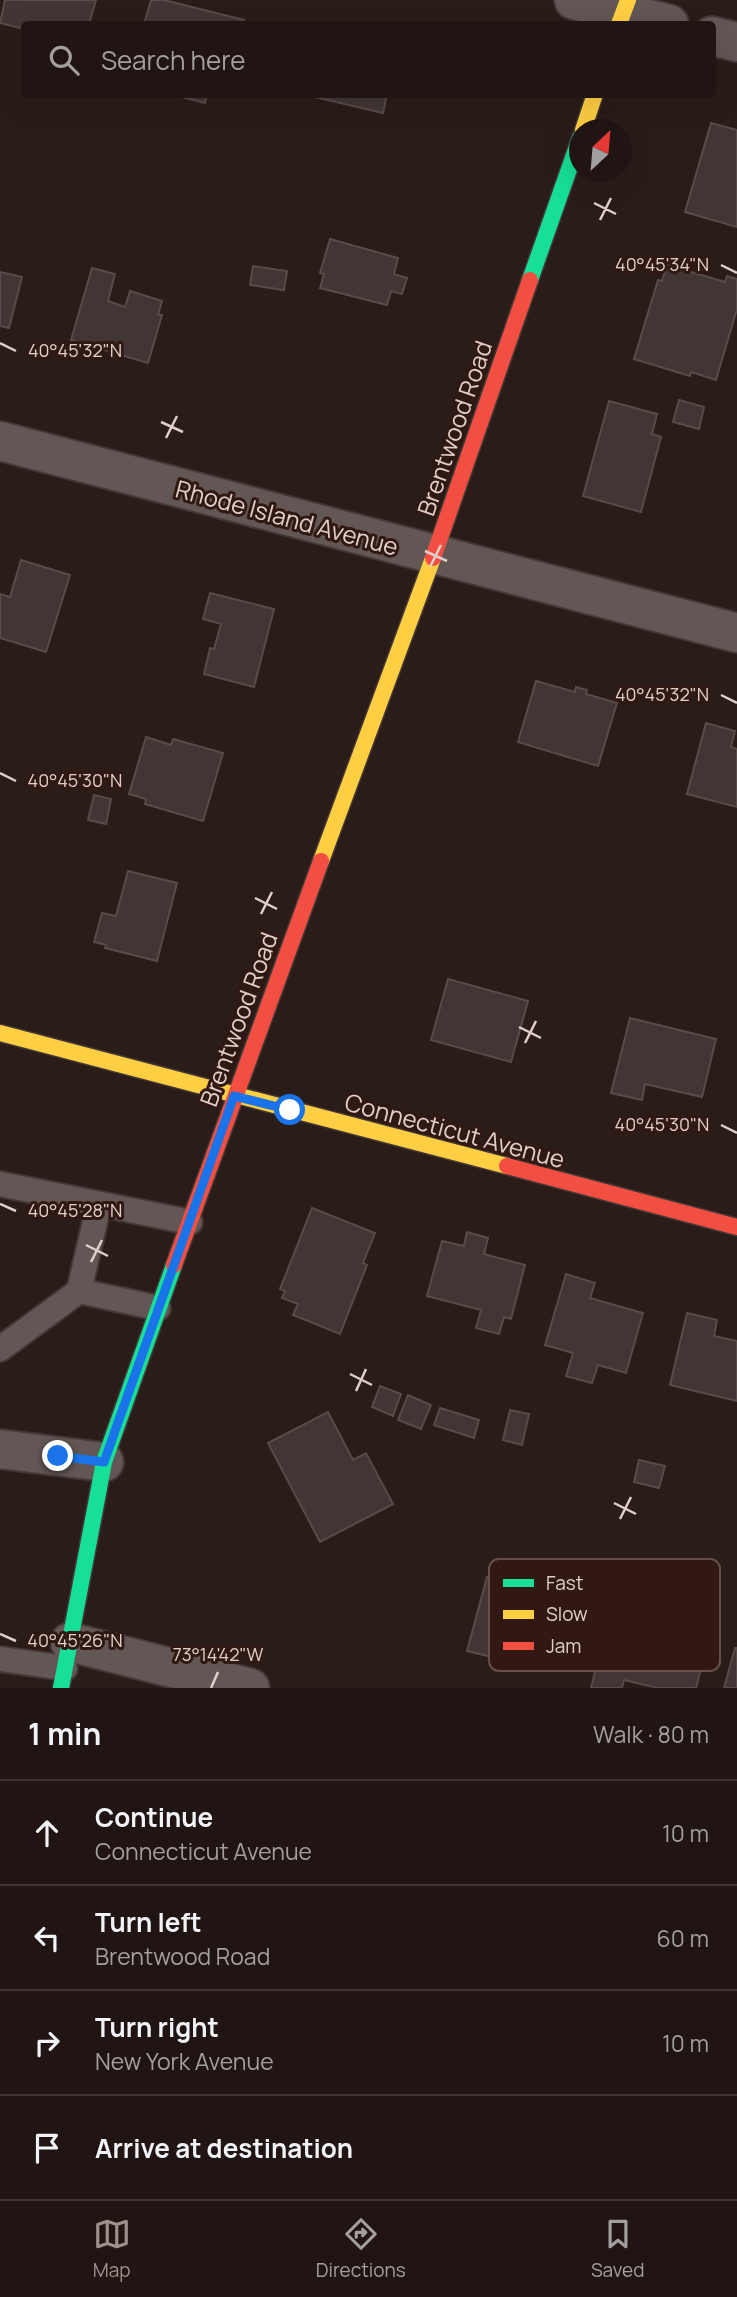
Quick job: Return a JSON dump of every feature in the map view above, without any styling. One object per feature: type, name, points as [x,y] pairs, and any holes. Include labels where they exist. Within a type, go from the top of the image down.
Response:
[{"type":"street","points":[[574,0],[658,21]]},
{"type":"street","points":[[716,37],[737,42]]},
{"type":"street","points":[[587,119],[594,98]]},
{"type":"street","name":"Brentwood Road","points":[[65,1666],[104,1462],[234,1096],[434,555],[569,167]]},
{"type":"street","name":"Rhode Island Avenue","points":[[0,441],[737,633]]},
{"type":"street","name":"Connecticut Avenue","points":[[0,1033],[737,1227]]},
{"type":"street","points":[[0,1449],[104,1462]]},
{"type":"street","points":[[65,1666],[250,1688]]},
{"type":"lane","points":[[0,1184],[190,1222]]},
{"type":"lane","points":[[0,1349],[79,1291],[99,1204]]},
{"type":"lane","points":[[79,1291],[158,1308]]},
{"type":"lane","points":[[0,1660],[65,1666]]},
{"type":"building","points":[[5,0],[96,0],[90,21],[21,21],[21,28],[0,23]]},
{"type":"building","points":[[151,0],[164,0],[244,20],[244,21],[145,21]]},
{"type":"building","points":[[186,98],[206,98],[205,103]]},
{"type":"building","points":[[319,98],[386,98],[383,113]]},
{"type":"building","points":[[711,123],[737,130],[737,227],[685,212]]},
{"type":"building","points":[[330,239],[398,258],[394,274],[407,278],[402,294],[391,291],[387,305],[320,288],[324,274],[320,273]]},
{"type":"building","points":[[667,265],[725,282],[727,276],[737,279],[737,309],[716,380],[691,372],[690,376],[634,359],[658,280],[662,281]]},
{"type":"building","points":[[253,266],[287,271],[284,290],[250,285]]},
{"type":"building","points":[[92,268],[115,274],[108,301],[125,307],[130,291],[162,301],[158,315],[162,315],[148,363],[71,340]]},
{"type":"building","points":[[0,272],[22,277],[9,328],[0,326]]},
{"type":"building","points":[[679,400],[704,407],[699,429],[673,422]]},
{"type":"building","points":[[609,401],[657,414],[652,434],[661,437],[641,512],[583,496]]},
{"type":"building","points":[[21,560],[70,575],[46,652],[0,638],[0,594],[10,597]]},
{"type":"building","points":[[210,593],[274,609],[254,687],[204,674],[210,648],[214,649],[221,624],[203,619]]},
{"type":"building","points":[[536,681],[575,692],[576,687],[587,690],[586,694],[617,703],[598,766],[518,742]]},
{"type":"building","points":[[706,723],[735,731],[731,747],[737,749],[737,807],[687,794]]},
{"type":"building","points":[[146,737],[171,745],[173,739],[223,753],[203,821],[145,804],[146,799],[129,794]]},
{"type":"building","points":[[94,795],[111,799],[106,824],[88,820]]},
{"type":"building","points":[[128,871],[177,883],[157,961],[105,948],[106,945],[94,942],[102,913],[116,916]]},
{"type":"building","points":[[448,979],[528,1001],[511,1062],[431,1040]]},
{"type":"building","points":[[630,1018],[716,1039],[702,1097],[645,1084],[642,1100],[611,1093]]},
{"type":"building","points":[[312,1208],[375,1233],[363,1263],[367,1265],[340,1334],[293,1315],[298,1304],[282,1298],[285,1291],[280,1289]]},
{"type":"building","points":[[467,1232],[488,1238],[484,1254],[525,1265],[511,1319],[504,1317],[499,1334],[476,1328],[481,1310],[427,1296],[442,1241],[464,1246]]},
{"type":"building","points":[[566,1274],[595,1283],[590,1298],[643,1313],[626,1373],[598,1365],[592,1383],[566,1376],[573,1353],[545,1345]]},
{"type":"building","points":[[687,1313],[717,1320],[714,1336],[737,1341],[737,1401],[670,1385]]},
{"type":"building","points":[[380,1386],[401,1394],[393,1416],[372,1407]]},
{"type":"building","points":[[408,1395],[431,1405],[421,1429],[398,1420]]},
{"type":"building","points":[[440,1408],[479,1420],[474,1438],[434,1425]]},
{"type":"building","points":[[510,1410],[529,1414],[522,1445],[503,1440]]},
{"type":"building","points":[[328,1412],[353,1460],[366,1453],[393,1504],[320,1542],[268,1443]]},
{"type":"building","points":[[639,1460],[665,1466],[659,1488],[634,1482]]},
{"type":"building","points":[[487,1577],[489,1656],[467,1651]]},
{"type":"building","points":[[735,1648],[737,1688],[724,1688]]},
{"type":"building","points":[[595,1671],[700,1671],[696,1688],[658,1688],[624,1680],[622,1688],[591,1688]]},
{"type":"traffic: fast","points":[[530,280],[569,169]]},
{"type":"traffic: fast","points":[[61,1688],[104,1462],[174,1265]]},
{"type":"traffic: slow","points":[[620,21],[628,0]]},
{"type":"traffic: slow","points":[[587,119],[594,98]]},
{"type":"traffic: slow","points":[[321,861],[433,558]]},
{"type":"traffic: slow","points":[[0,1033],[507,1166]]},
{"type":"traffic: jam","points":[[433,558],[530,280]]},
{"type":"traffic: jam","points":[[174,1265],[321,861]]},
{"type":"traffic: jam","points":[[507,1166],[737,1227]]},
{"type":"route","points":[[58,1456],[104,1462],[234,1096],[290,1110]]}]
